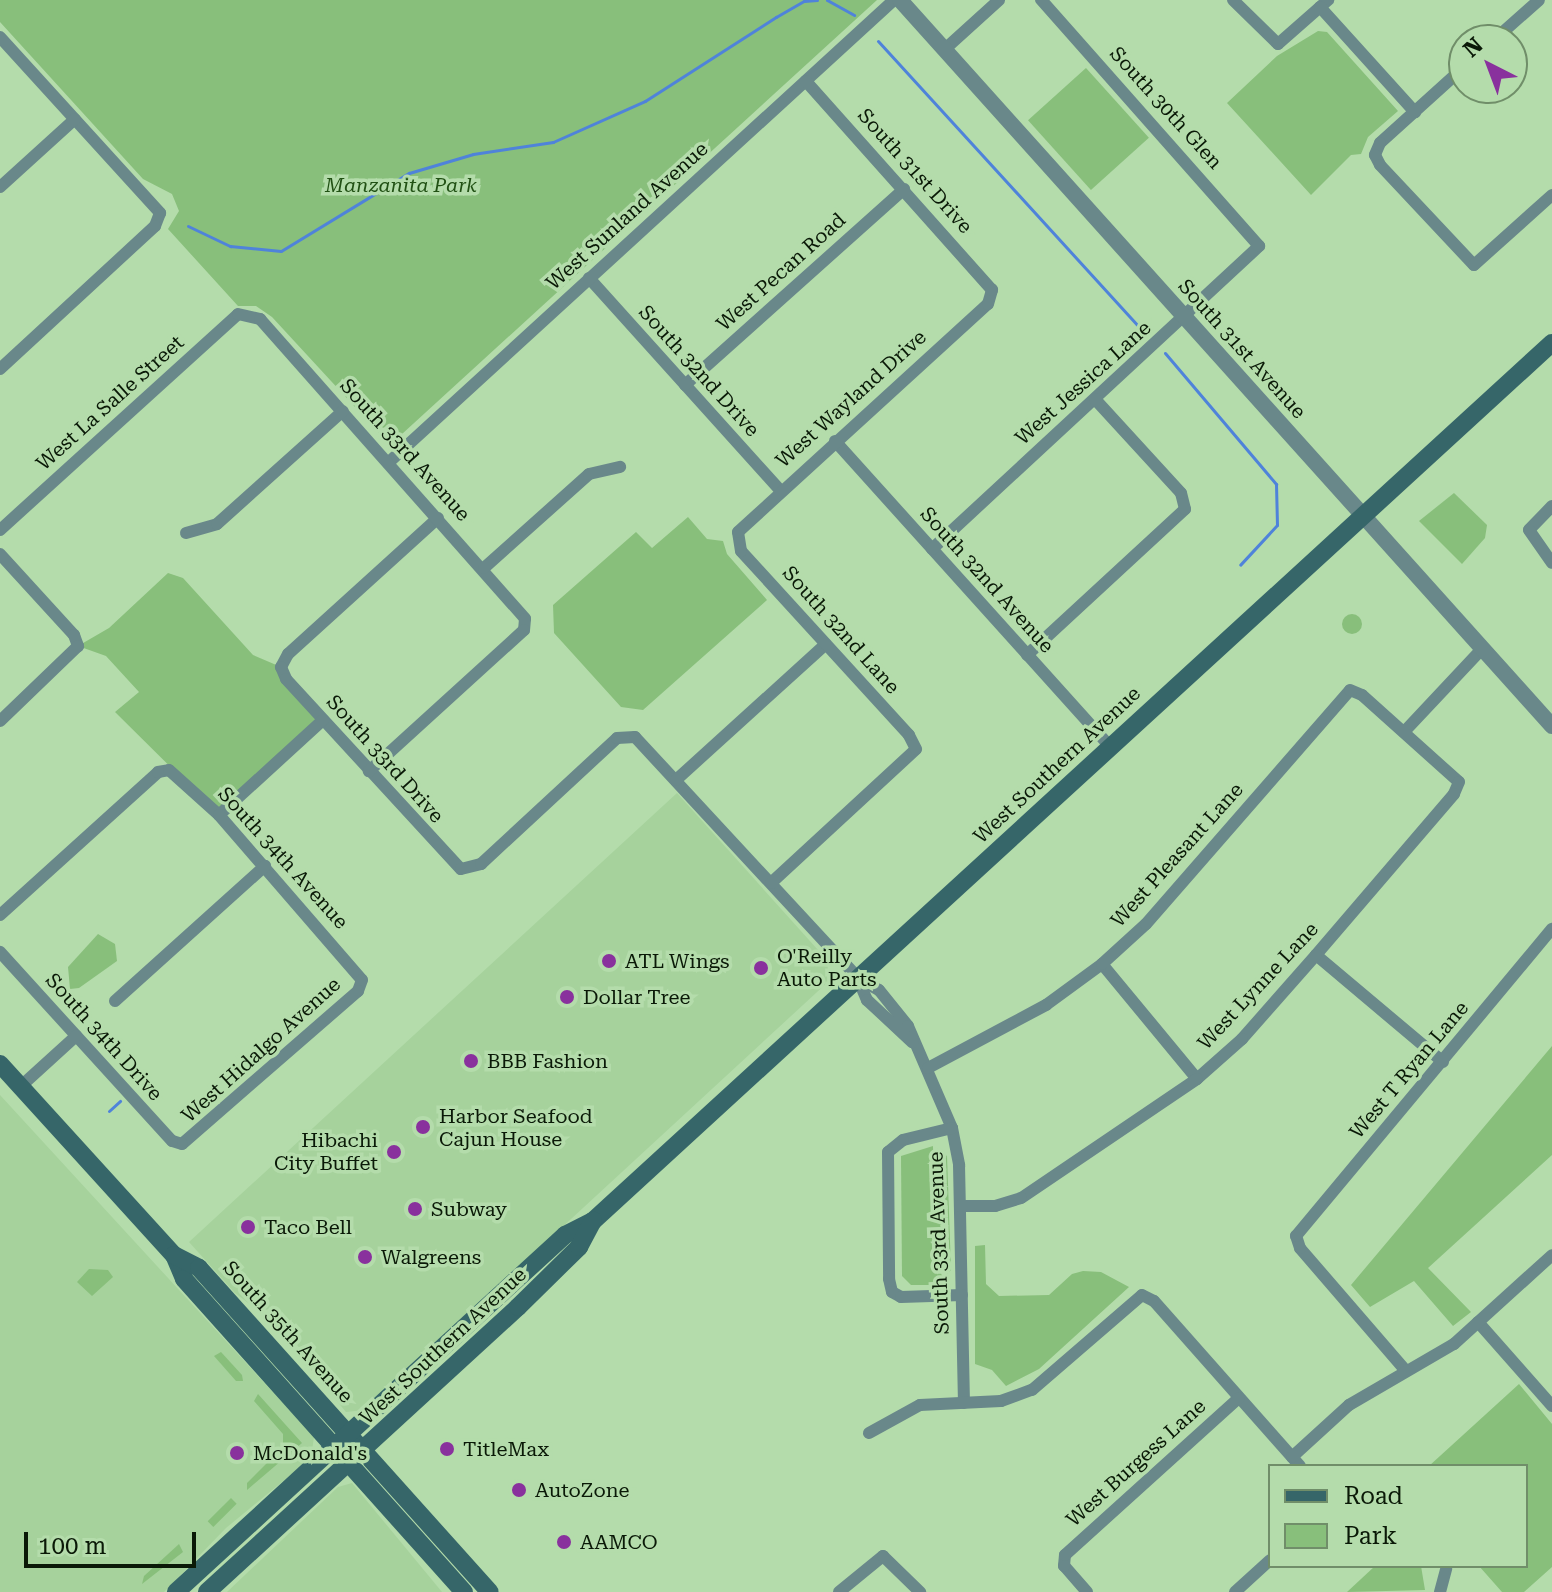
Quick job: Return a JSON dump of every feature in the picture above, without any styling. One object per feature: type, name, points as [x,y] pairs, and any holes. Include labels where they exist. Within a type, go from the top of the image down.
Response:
[{"type":"main road","name":"West Southern Avenue","points":[[207,1592],[364,1450],[569,1257],[593,1221],[1552,343]]},
{"type":"main road","name":"South 35th Avenue","points":[[0,1064],[174,1255],[184,1279],[464,1592]]},
{"type":"main road","name":"West Southern Avenue","points":[[176,1592],[565,1235],[593,1221]]},
{"type":"main road","name":"South 35th Avenue","points":[[174,1255],[199,1268],[490,1592]]},
{"type":"street","name":"South 31st Avenue","points":[[897,0],[945,49],[1364,513],[1552,726]]},
{"type":"street","name":"West Sunland Avenue","points":[[388,463],[897,0]]},
{"type":"street","points":[[945,49],[999,0]]},
{"type":"street","name":"South 30th Glen","points":[[1041,0],[1259,246]]},
{"type":"street","points":[[1233,0],[1278,44],[1324,4],[1415,112]]},
{"type":"street","points":[[1512,24],[1539,0]]},
{"type":"street","points":[[0,37],[160,213],[155,226],[0,369]]},
{"type":"street","name":"South 31st Drive","points":[[806,81],[992,290]]},
{"type":"street","points":[[1448,82],[1380,143],[1375,155],[1474,265],[1552,195]]},
{"type":"street","points":[[0,187],[75,119]]},
{"type":"street","name":"West Pecan Road","points":[[685,385],[904,189]]},
{"type":"street","name":"West Jessica Lane","points":[[932,549],[1259,246]]},
{"type":"street","name":"South 32nd Drive","points":[[589,278],[780,490]]},
{"type":"street","name":"West Wayland Drive","points":[[737,538],[743,524],[988,304],[992,290]]},
{"type":"street","name":"South 33rd Avenue","points":[[249,312],[343,411],[484,568],[525,619],[524,630],[369,771]]},
{"type":"street","name":"West La Salle Street","points":[[0,530],[238,314],[249,312]]},
{"type":"street","points":[[1027,655],[1181,515],[1186,503],[1095,399]]},
{"type":"street","points":[[186,533],[217,524],[343,411]]},
{"type":"street","name":"South 32nd Avenue","points":[[835,441],[1110,746]]},
{"type":"street","points":[[484,568],[589,474],[620,467]]},
{"type":"street","points":[[1552,506],[1529,530],[1552,563]]},
{"type":"street","name":"South 33rd Drive","points":[[438,518],[288,654],[281,667],[286,679],[456,867],[466,870]]},
{"type":"street","name":"South 32nd Lane","points":[[737,538],[741,551],[916,749],[771,883]]},
{"type":"street","points":[[0,554],[74,635],[78,646],[0,721]]},
{"type":"street","points":[[676,780],[826,644]]},
{"type":"street","points":[[1404,732],[1483,648]]},
{"type":"street","name":"West Pleasant Lane","points":[[928,1068],[1046,1005],[1102,964],[1146,924],[1350,690],[1362,695],[1404,732]]},
{"type":"street","points":[[219,815],[323,720]]},
{"type":"street","name":"West Lynne Lane","points":[[960,1206],[995,1206],[1021,1198],[1197,1079],[1242,1039],[1454,794],[1459,782],[1404,732]]},
{"type":"street","name":"South 33rd Avenue","points":[[466,870],[481,864],[617,738],[629,735],[676,780],[858,978],[867,1000],[912,1042],[928,1068],[952,1128],[960,1206],[964,1403]]},
{"type":"street","name":"South 34th Avenue","points":[[0,915],[158,772],[169,770],[219,815],[362,980]]},
{"type":"street","points":[[115,1001],[265,866]]},
{"type":"street","name":"West T Ryan Lane","points":[[1406,1371],[1300,1248],[1296,1236],[1552,929]]},
{"type":"street","name":"South 34th Drive","points":[[0,952],[172,1141],[182,1144]]},
{"type":"street","points":[[1316,955],[1443,1062]]},
{"type":"street","points":[[1102,964],[1197,1079]]},
{"type":"street","name":"West Hidalgo Avenue","points":[[182,1144],[358,991],[362,980]]},
{"type":"street","points":[[20,1087],[76,1036]]},
{"type":"street","points":[[952,1128],[891,1146],[892,1292],[901,1297],[962,1295]]},
{"type":"street","points":[[869,1433],[920,1405],[1001,1401],[1032,1390],[1142,1295],[1154,1301],[1296,1461],[1349,1405],[1454,1344],[1552,1255]]},
{"type":"street","points":[[1478,1322],[1552,1406]]},
{"type":"street","name":"West Burgess Lane","points":[[1087,1592],[1063,1560],[1239,1398]]},
{"type":"street","points":[[839,1592],[883,1556],[920,1592]]},
{"type":"street","points":[[1235,1592],[1268,1562]]},
{"type":"street","points":[[1440,1592],[1446,1569]]},
{"type":"shaded area","points":[[677,793],[827,960],[829,981],[364,1410],[346,1412],[267,1317],[235,1293],[189,1242]]},
{"type":"shaded area","points":[[0,1095],[314,1437],[311,1458],[226,1528],[164,1592],[0,1592]]},
{"type":"shaded area","points":[[352,1483],[442,1592],[227,1592],[338,1487]]},
{"type":"green space","name":"Manzanita Park","points":[[0,0],[877,0],[390,445],[272,317],[256,306],[238,306],[168,229],[179,211],[172,194],[143,179],[0,22]]},
{"type":"green space","points":[[1318,31],[1327,32],[1398,111],[1368,137],[1361,154],[1351,155],[1311,195],[1227,103],[1277,56]]},
{"type":"green space","points":[[1086,68],[1149,138],[1091,190],[1028,120]]},
{"type":"green space","points":[[1454,493],[1487,525],[1485,538],[1462,564],[1419,521]]},
{"type":"green space","points":[[688,517],[707,539],[723,541],[727,554],[767,600],[643,710],[621,707],[554,633],[553,605],[636,532],[652,548]]},
{"type":"green space","points":[[168,573],[183,578],[253,655],[281,667],[323,720],[219,815],[115,712],[139,692],[106,656],[78,646],[109,628]]},
{"type":"green space","points":[[1352,614],[1359,617],[1362,624],[1359,631],[1352,634],[1345,631],[1342,624],[1345,617]]},
{"type":"green space","points":[[98,934],[115,944],[117,961],[79,988],[70,989],[68,967]]},
{"type":"green space","points":[[1552,1046],[1552,1155],[1428,1268],[1471,1312],[1453,1326],[1414,1281],[1370,1307],[1351,1285]]},
{"type":"green space","points":[[933,1146],[947,1156],[951,1270],[937,1285],[911,1285],[902,1276],[901,1156]]},
{"type":"green space","points":[[985,1245],[986,1284],[999,1296],[1049,1295],[1072,1274],[1083,1271],[1101,1272],[1129,1287],[1039,1369],[1006,1386],[992,1370],[975,1364],[975,1246]]},
{"type":"green space","points":[[89,1269],[108,1270],[113,1277],[92,1296],[77,1282]]},
{"type":"green space","points":[[221,1352],[242,1375],[243,1381],[236,1381],[214,1356]]},
{"type":"green space","points":[[1519,1384],[1552,1424],[1552,1567],[1524,1592],[1502,1592],[1481,1568],[1528,1568],[1528,1464],[1431,1464]]},
{"type":"green space","points":[[258,1394],[302,1443],[247,1490],[247,1483],[283,1447],[283,1434],[254,1401]]},
{"type":"green space","points":[[231,1498],[237,1504],[213,1527],[208,1521]]},
{"type":"green space","points":[[179,1544],[183,1552],[142,1584],[144,1576]]},
{"type":"green space","points":[[1373,1568],[1421,1568],[1425,1590],[1347,1592]]},
{"type":"waterway","points":[[188,226],[230,246],[281,251],[409,173],[473,154],[553,142],[645,101],[776,17],[804,1],[817,0]]},
{"type":"waterway","points":[[827,0],[854,15]]},
{"type":"waterway","points":[[878,41],[1146,334]]},
{"type":"waterway","points":[[1165,353],[1276,484],[1277,525],[1240,565]]},
{"type":"waterway","points":[[109,1111],[120,1101]]},
{"type":"place","name":"ATL Wings","points":[[609,961]]},
{"type":"place","name":"O'Reilly Auto Parts","points":[[761,968]]},
{"type":"place","name":"Dollar Tree","points":[[567,997]]},
{"type":"place","name":"BBB Fashion","points":[[471,1061]]},
{"type":"place","name":"Harbor Seafood Cajun House","points":[[423,1127]]},
{"type":"place","name":"Hibachi City Buffet","points":[[394,1152]]},
{"type":"place","name":"Subway","points":[[415,1209]]},
{"type":"place","name":"Taco Bell","points":[[248,1227]]},
{"type":"place","name":"Walgreens","points":[[365,1257]]},
{"type":"place","name":"TitleMax","points":[[447,1449]]},
{"type":"place","name":"McDonald's","points":[[237,1453]]},
{"type":"place","name":"AutoZone","points":[[519,1490]]},
{"type":"place","name":"AAMCO","points":[[564,1542]]}]
